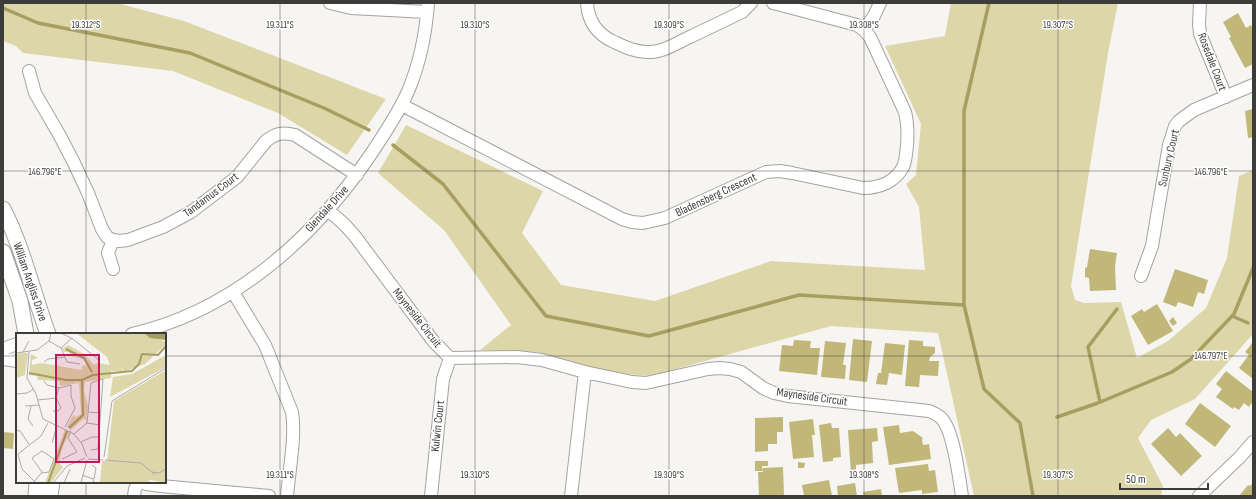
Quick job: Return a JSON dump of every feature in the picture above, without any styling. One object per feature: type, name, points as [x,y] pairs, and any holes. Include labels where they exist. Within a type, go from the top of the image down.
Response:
[{"type":"street","points":[[330,3],[351,8],[428,8]]},
{"type":"street","points":[[587,3],[588,15],[591,22],[604,37],[626,48],[635,51],[647,52],[664,50],[742,12],[750,3]]},
{"type":"street","points":[[773,3],[857,25],[864,30],[874,16],[880,3]]},
{"type":"street","name":"Rosedale Court","points":[[1200,3],[1200,34],[1226,97]]},
{"type":"street","name":"Glendale Drive","points":[[137,333],[155,329],[186,317],[233,292],[261,274],[328,210],[357,175],[402,105],[416,70],[424,35],[428,8]]},
{"type":"street","name":"Bladensberg Crescent","points":[[402,105],[622,219],[632,222],[648,222],[665,218],[766,172],[780,171],[854,187],[874,188],[882,186],[890,181],[904,167],[908,125],[904,112],[874,45],[864,30]]},
{"type":"street","points":[[29,71],[35,93],[74,163],[88,193],[102,230],[107,237],[112,240],[108,253],[112,269]]},
{"type":"street","name":"Sunbury Court","points":[[1141,276],[1152,246],[1169,145],[1175,126],[1179,120],[1194,110],[1253,85]]},
{"type":"street","name":"Tandamus Court","points":[[112,240],[119,242],[128,240],[163,227],[191,212],[237,177],[266,141],[279,133],[295,135],[357,175]]},
{"type":"street","name":"William Angliss Drive","points":[[3,209],[9,220],[23,258],[48,333]]},
{"type":"street","name":"Mayneside Circuit","points":[[328,210],[354,235],[434,342],[450,358],[517,357],[542,360],[585,372],[632,382],[646,383],[708,369],[730,369],[740,372],[774,393],[788,396],[929,411],[936,414],[943,420],[948,429],[957,462],[962,496]]},
{"type":"street","name":"William Angliss Drive","points":[[3,252],[20,301],[26,333]]},
{"type":"street","points":[[233,292],[265,345],[292,412],[294,420],[287,496]]},
{"type":"street","points":[[3,349],[16,344]]},
{"type":"street","name":"Kulwin Court","points":[[431,496],[443,380],[450,358]]},
{"type":"street","points":[[3,359],[16,362]]},
{"type":"street","points":[[571,496],[585,372]]},
{"type":"street","points":[[1199,496],[1239,458],[1253,442]]},
{"type":"street","points":[[36,496],[37,483]]},
{"type":"street","points":[[50,496],[52,483]]},
{"type":"street","points":[[134,496],[135,489],[138,483]]},
{"type":"street","points":[[144,483],[161,486],[269,496]]},
{"type":"shaded area","points":[[3,3],[117,3],[184,21],[386,99],[347,155],[278,113],[173,71],[23,53],[16,46],[3,41]]},
{"type":"shaded area","points":[[951,3],[1118,3],[1108,53],[1071,286],[1075,300],[1084,303],[1121,302],[1137,358],[1168,341],[1206,308],[1227,258],[1239,176],[1253,170],[1253,334],[1195,399],[1151,420],[1138,438],[1163,486],[1161,496],[974,496],[938,333],[831,326],[651,376],[613,373],[537,352],[480,350],[511,325],[444,230],[378,173],[406,125],[543,191],[522,233],[561,285],[655,301],[771,261],[925,270],[919,207],[906,184],[916,175],[921,124],[885,46],[945,36]]},
{"type":"building","points":[[1238,13],[1246,28],[1251,25],[1253,30],[1253,64],[1245,68],[1229,38],[1231,37],[1223,22]]},
{"type":"building","points":[[1253,109],[1253,137],[1248,138],[1245,111]]},
{"type":"building","points":[[1090,249],[1117,253],[1115,266],[1116,290],[1090,291],[1089,278],[1085,277],[1085,268],[1087,267]]},
{"type":"building","points":[[1175,269],[1208,280],[1204,294],[1198,292],[1193,307],[1178,302],[1176,307],[1163,302]]},
{"type":"building","points":[[1157,304],[1173,331],[1148,345],[1131,316],[1142,309],[1144,312]]},
{"type":"building","points":[[1173,317],[1177,323],[1173,326],[1169,321]]},
{"type":"building","points":[[853,339],[872,341],[867,382],[849,380]]},
{"type":"building","points":[[794,340],[811,341],[810,348],[820,348],[817,375],[779,371],[782,345],[793,346]]},
{"type":"building","points":[[909,340],[923,341],[923,346],[935,347],[935,353],[930,357],[929,361],[939,361],[938,376],[920,375],[919,387],[905,386]]},
{"type":"building","points":[[825,341],[846,343],[843,365],[846,365],[845,379],[821,377]]},
{"type":"building","points":[[1253,342],[1253,379],[1239,368],[1249,355],[1245,352]]},
{"type":"building","points":[[885,343],[905,345],[902,375],[889,373],[887,385],[876,384],[878,373],[881,373]]},
{"type":"building","points":[[1226,371],[1253,392],[1253,401],[1249,407],[1244,403],[1239,410],[1234,407],[1233,409],[1216,397],[1222,389],[1216,384]]},
{"type":"building","points":[[1200,403],[1231,426],[1215,447],[1185,424]]},
{"type":"building","points":[[783,417],[783,432],[777,432],[777,444],[768,444],[768,451],[755,452],[755,418]]},
{"type":"building","points":[[813,419],[815,435],[812,435],[814,457],[793,459],[789,422]]},
{"type":"building","points":[[831,423],[832,428],[839,428],[841,457],[833,458],[833,461],[823,462],[819,425]]},
{"type":"building","points":[[899,425],[900,433],[913,431],[923,438],[923,445],[929,444],[931,459],[889,465],[883,427]]},
{"type":"building","points":[[877,428],[878,441],[872,442],[873,463],[856,465],[856,473],[851,474],[848,430]]},
{"type":"building","points":[[1168,428],[1176,437],[1180,433],[1202,456],[1181,476],[1151,444]]},
{"type":"building","points":[[3,432],[14,433],[13,449],[3,448]]},
{"type":"building","points":[[755,461],[768,461],[768,466],[762,466],[763,471],[755,471]]},
{"type":"building","points":[[798,462],[805,463],[804,468],[798,468]]},
{"type":"building","points":[[928,464],[929,471],[935,470],[938,492],[922,494],[922,490],[899,493],[895,468]]},
{"type":"building","points":[[783,467],[784,496],[759,496],[758,472],[763,472],[763,468]]},
{"type":"building","points":[[829,480],[832,496],[804,496],[802,485]]},
{"type":"building","points":[[855,483],[857,496],[838,496],[837,486]]},
{"type":"building","points":[[1253,483],[1253,496],[1239,496],[1248,485],[1250,486]]},
{"type":"building","points":[[881,489],[882,496],[864,496],[863,492]]},
{"type":"waterway","points":[[989,3],[964,111],[964,305],[984,389],[1020,423],[1033,496]]},
{"type":"waterway","points":[[3,8],[38,23],[190,53],[324,108],[369,130]]},
{"type":"waterway","points":[[393,145],[443,184],[546,316],[649,336],[799,295],[964,305]]},
{"type":"waterway","points":[[1057,417],[1098,403],[1172,372],[1191,359],[1234,314],[1253,268]]},
{"type":"waterway","points":[[1100,402],[1088,347],[1117,309]]},
{"type":"waterway","points":[[1232,316],[1248,323]]}]
